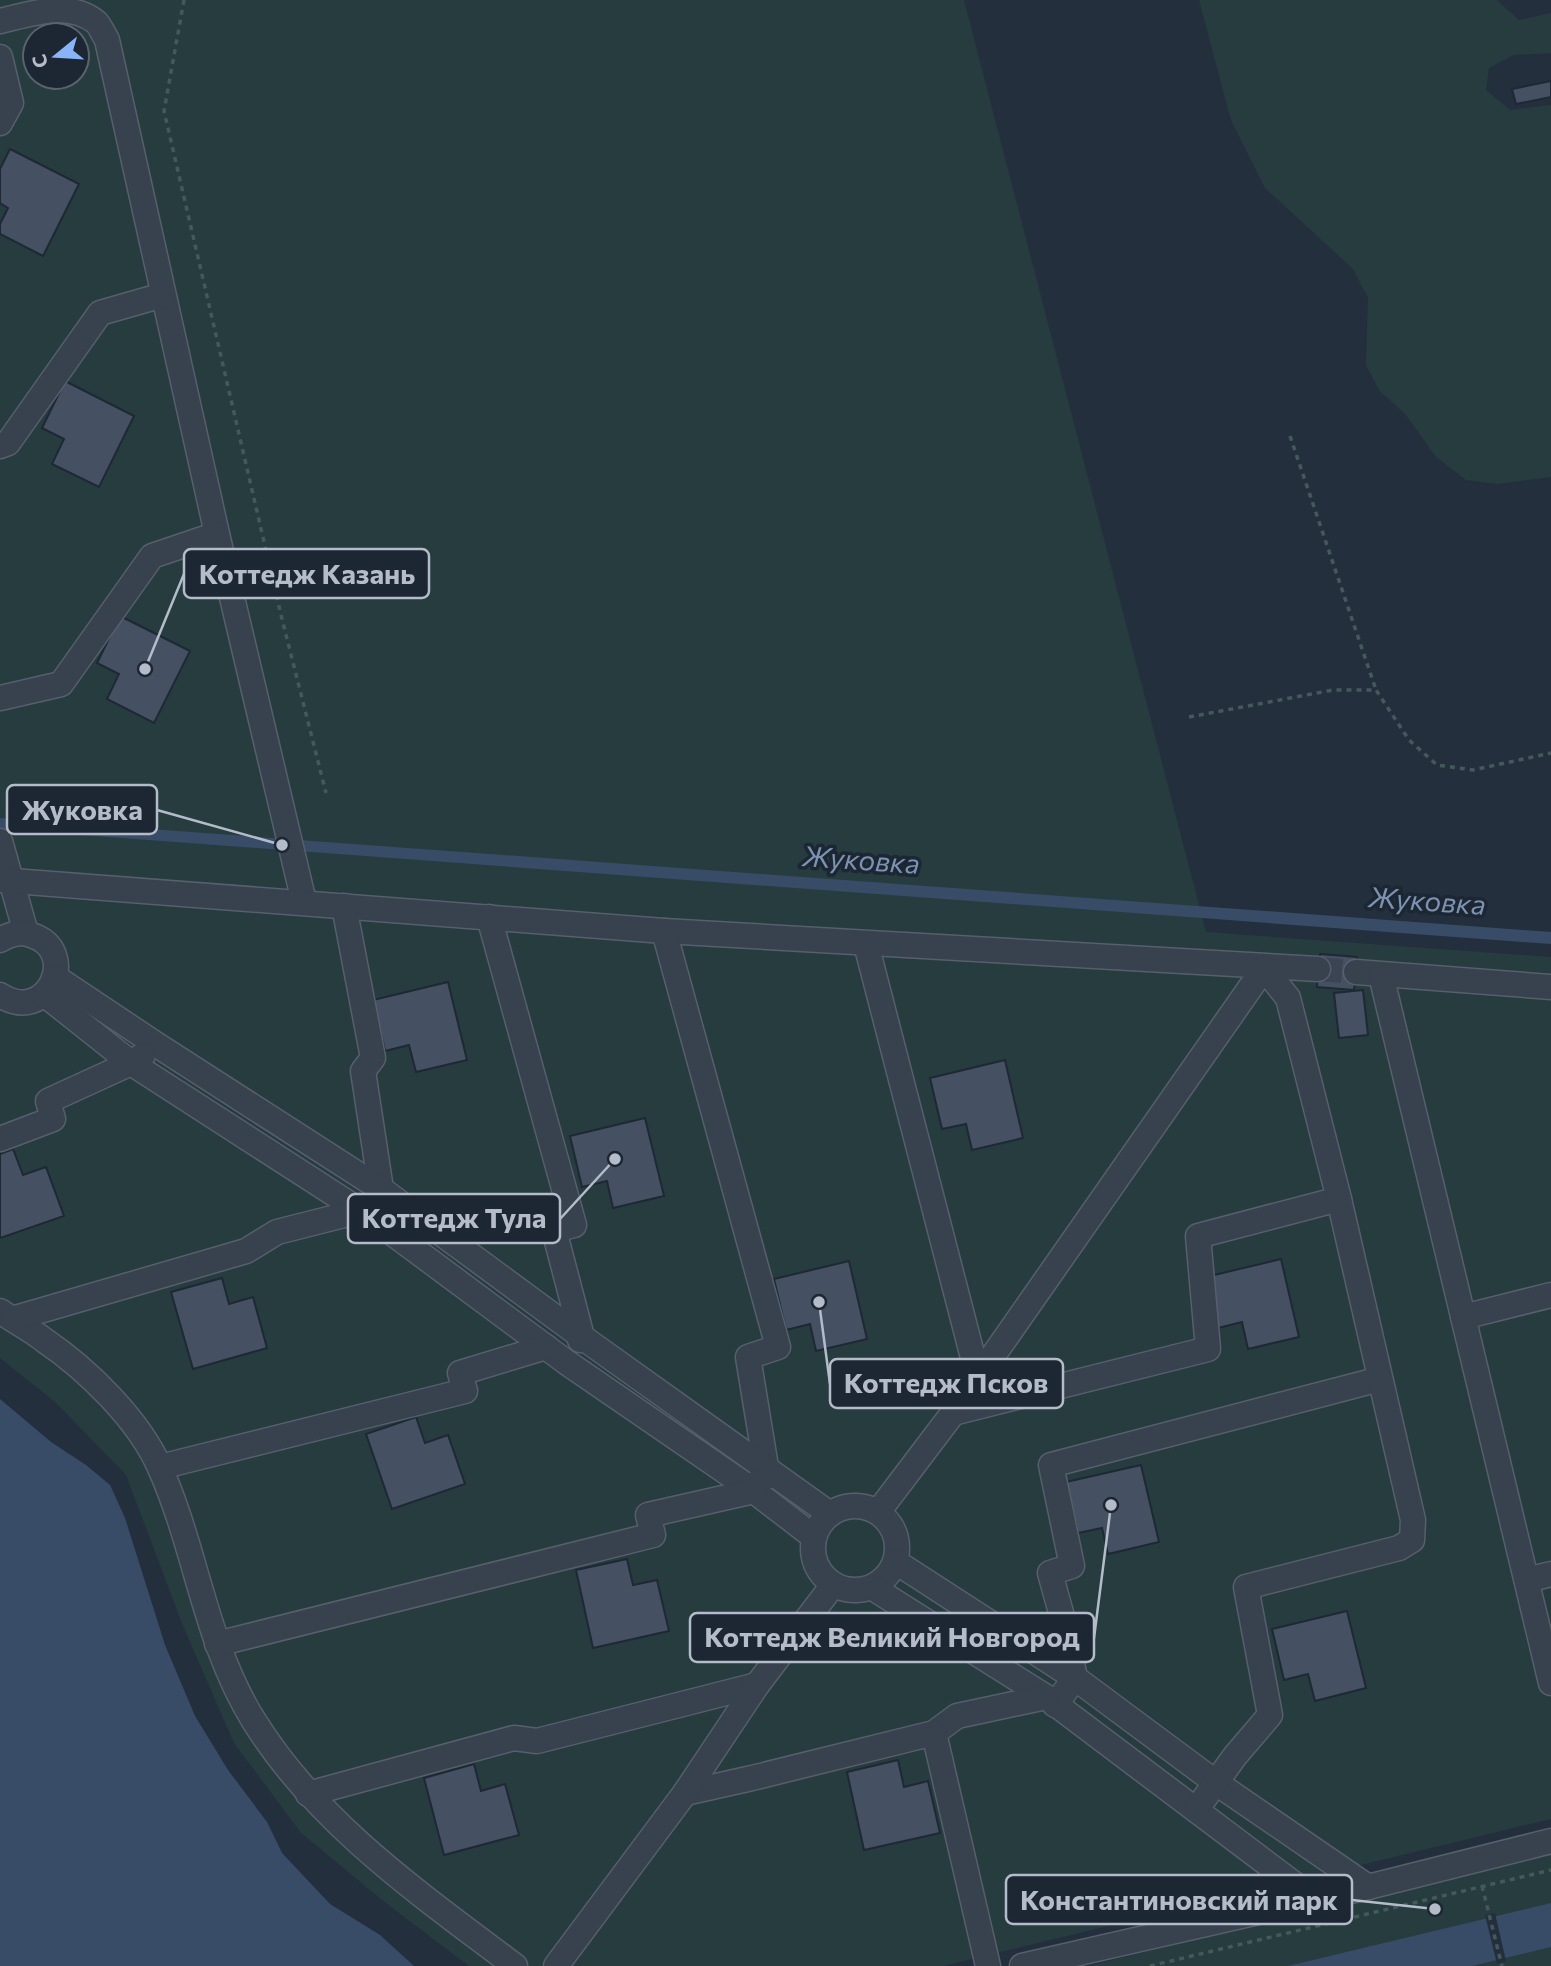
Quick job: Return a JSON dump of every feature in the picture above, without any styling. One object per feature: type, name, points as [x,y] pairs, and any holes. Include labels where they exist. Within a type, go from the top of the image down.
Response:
[{"type":"street","points":[[0,21],[68,9],[96,22],[107,40],[217,534],[304,902]]},
{"type":"street","points":[[0,57],[11,103],[0,123]]},
{"type":"street","points":[[0,446],[8,443],[100,313],[163,295]]},
{"type":"street","points":[[0,698],[61,684],[152,556],[217,534]]},
{"type":"street","points":[[1,844],[6,881],[26,933]]},
{"type":"street","points":[[6,881],[664,931],[1264,968],[1318,969]]},
{"type":"street","points":[[344,906],[373,1058],[363,1072],[382,1189],[368,1216]]},
{"type":"street","points":[[489,917],[574,1225],[554,1230],[582,1337]]},
{"type":"street","points":[[664,931],[778,1347],[748,1357],[766,1467],[786,1516]]},
{"type":"street","points":[[0,939],[17,933],[37,936],[54,953],[56,965],[50,985],[35,1000],[12,1001],[0,995]]},
{"type":"street","points":[[866,944],[978,1377]]},
{"type":"street","points":[[1196,1810],[1215,1782],[1270,1715],[1246,1587],[1399,1549],[1412,1540],[1413,1520],[1339,1199],[1288,998],[1264,968]]},
{"type":"street","points":[[878,1512],[953,1413],[1264,968]]},
{"type":"street","points":[[1356,972],[1551,987]]},
{"type":"street","points":[[1381,975],[1551,1683]]},
{"type":"street","points":[[50,985],[157,1045],[382,1189],[582,1337],[830,1514]]},
{"type":"street","points":[[50,985],[131,1063],[368,1216],[556,1354],[754,1490],[814,1537]]},
{"type":"street","points":[[0,1139],[52,1119],[48,1101],[131,1063],[157,1045]]},
{"type":"street","points":[[953,1413],[1208,1349],[1198,1236],[1339,1199]]},
{"type":"street","points":[[6,1315],[246,1251],[278,1232],[368,1216]]},
{"type":"street","points":[[1463,1317],[1551,1295]]},
{"type":"street","points":[[6,1315],[44,1339],[79,1367],[137,1430],[160,1467],[217,1644],[236,1688],[253,1720],[308,1794],[349,1835],[515,1966]]},
{"type":"street","points":[[160,1467],[465,1391],[460,1373],[556,1354],[582,1337]]},
{"type":"street","points":[[1075,1678],[1050,1573],[1072,1566],[1051,1465],[1380,1379]]},
{"type":"street","points":[[217,1644],[653,1535],[648,1515],[754,1490],[766,1467]]},
{"type":"street","points":[[866,1507],[878,1512],[889,1521],[898,1548],[891,1573],[873,1588],[859,1591],[833,1585],[823,1576],[816,1564],[813,1550],[814,1537],[820,1524],[841,1508],[866,1507]]},
{"type":"street","points":[[896,1562],[1075,1678],[1215,1782],[1367,1887]]},
{"type":"street","points":[[1527,1580],[1551,1574]]},
{"type":"street","points":[[556,1966],[685,1793],[757,1685],[833,1585]]},
{"type":"street","points":[[873,1588],[1051,1701],[1314,1899]]},
{"type":"street","points":[[685,1793],[933,1733],[957,1716],[1051,1701],[1075,1678]]},
{"type":"street","points":[[308,1794],[514,1738],[537,1741],[757,1685]]},
{"type":"street","points":[[933,1733],[989,1966]]},
{"type":"street","points":[[1022,1966],[1367,1887],[1551,1841]]},
{"type":"path","points":[[184,0],[164,111],[281,615],[326,793]]},
{"type":"path","points":[[1290,436],[1376,690],[1409,740],[1437,765],[1473,770],[1551,753]]},
{"type":"path","points":[[1189,717],[1333,690],[1376,690]]},
{"type":"path","points":[[1150,1966],[1551,1870]]},
{"type":"path","points":[[1482,1886],[1502,1966]]},
{"type":"green space","points":[[0,0],[964,0],[1206,932],[1551,957],[1551,1819],[943,1966],[469,1966],[387,1904],[301,1833],[234,1743],[183,1626],[126,1475],[55,1402],[0,1358]]},
{"type":"green space","points":[[1199,0],[1497,0],[1519,20],[1551,13],[1551,53],[1514,55],[1489,68],[1486,90],[1510,110],[1551,105],[1551,477],[1497,484],[1466,480],[1436,457],[1406,415],[1379,390],[1366,365],[1368,298],[1353,269],[1265,188],[1231,120]]},
{"type":"green space","points":[[1551,1852],[1551,1966],[1088,1966]]},
{"type":"water","points":[[0,818],[1551,932],[1551,944],[0,829]]},
{"type":"water","points":[[0,1399],[51,1442],[110,1485],[125,1518],[165,1645],[195,1716],[228,1770],[267,1822],[282,1853],[330,1904],[380,1935],[414,1966],[0,1966]]},
{"type":"water","points":[[1551,1903],[1551,1947],[1472,1966],[1288,1966]]},
{"type":"pier","points":[[1495,1913],[1506,1961],[1497,1964],[1485,1915]]},
{"type":"building","points":[[1551,81],[1551,97],[1516,104],[1512,89]]},
{"type":"building","points":[[10,149],[79,184],[43,256],[0,234],[0,224],[8,208],[0,203],[0,169]]},
{"type":"building","points":[[65,381],[134,416],[99,487],[52,464],[64,439],[42,428]]},
{"type":"building","points":[[120,616],[190,651],[154,723],[107,699],[119,674],[97,663]]},
{"type":"building","points":[[1320,954],[1357,957],[1354,990],[1317,987]]},
{"type":"building","points":[[448,982],[467,1060],[416,1072],[409,1045],[385,1051],[373,1000]]},
{"type":"building","points":[[1363,990],[1368,1035],[1339,1038],[1334,993]]},
{"type":"building","points":[[1005,1060],[1023,1138],[972,1150],[966,1124],[942,1129],[930,1078]]},
{"type":"building","points":[[645,1118],[664,1196],[613,1208],[607,1181],[582,1187],[570,1136]]},
{"type":"building","points":[[13,1149],[23,1175],[46,1167],[64,1216],[0,1238],[0,1154]]},
{"type":"building","points":[[1281,1259],[1299,1337],[1248,1349],[1242,1322],[1218,1328],[1206,1277]]},
{"type":"building","points":[[849,1261],[867,1339],[816,1351],[810,1324],[786,1330],[774,1279]]},
{"type":"building","points":[[222,1278],[229,1304],[253,1297],[267,1348],[193,1369],[171,1292]]},
{"type":"building","points":[[416,1417],[425,1443],[448,1435],[465,1484],[392,1509],[366,1434]]},
{"type":"building","points":[[1141,1465],[1159,1542],[1108,1554],[1102,1528],[1078,1533],[1066,1482]]},
{"type":"building","points":[[627,1559],[633,1585],[657,1580],[669,1631],[593,1648],[576,1570]]},
{"type":"building","points":[[1347,1611],[1366,1688],[1315,1701],[1308,1674],[1284,1680],[1272,1629]]},
{"type":"building","points":[[898,1760],[904,1787],[928,1781],[940,1833],[864,1850],[847,1772]]},
{"type":"building","points":[[474,1764],[481,1791],[505,1784],[519,1835],[444,1855],[424,1778]]},
{"type":"tunnel","points":[[1318,969],[1356,972]]},
{"type":"place","name":"Коттедж Казань","points":[[145,669]]},
{"type":"place","name":"Жуковка","points":[[282,845]]},
{"type":"place","name":"Коттедж Тула","points":[[615,1159]]},
{"type":"place","name":"Коттедж Псков","points":[[819,1302]]},
{"type":"place","name":"Коттедж Великий Новгород","points":[[1111,1505]]},
{"type":"place","name":"Константиновский парк","points":[[1435,1909]]}]
